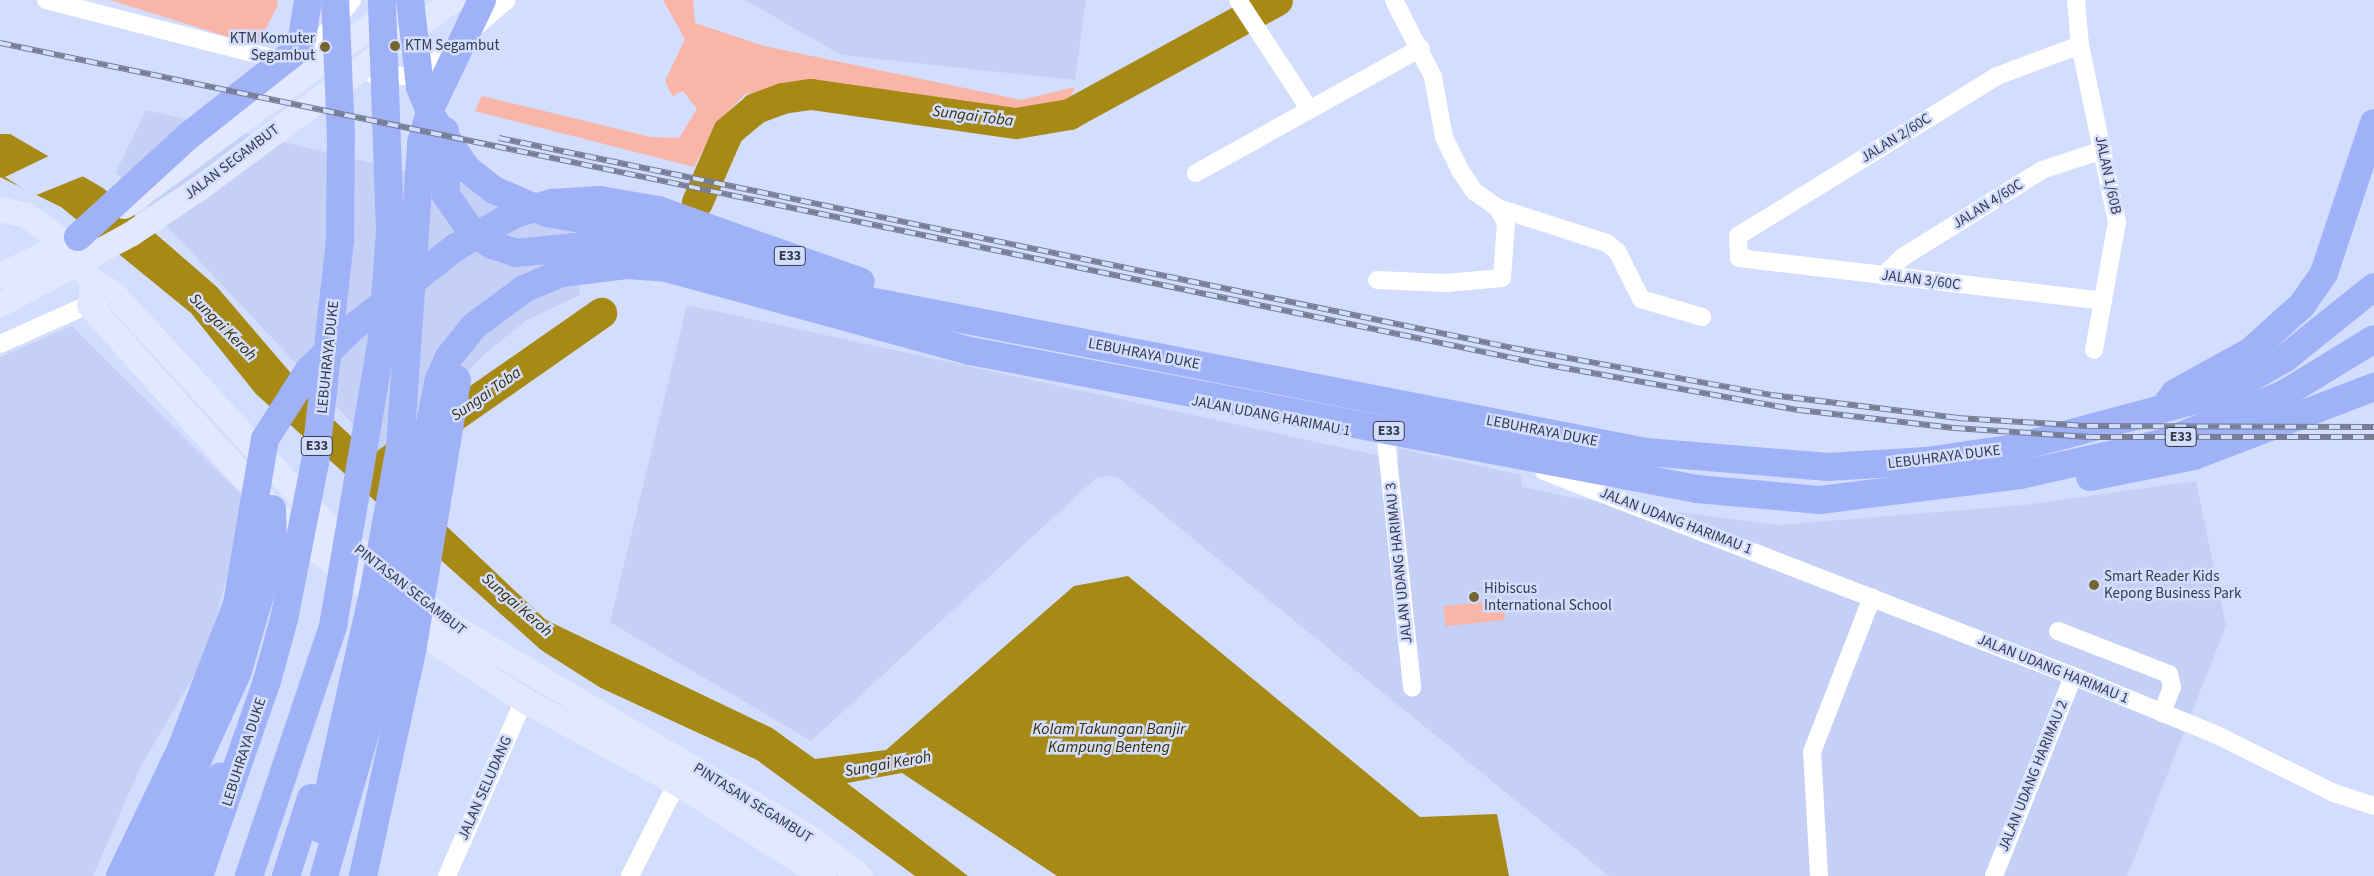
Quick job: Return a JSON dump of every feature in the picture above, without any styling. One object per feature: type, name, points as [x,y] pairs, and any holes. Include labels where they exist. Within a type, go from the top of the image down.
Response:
[{"type":"highway","points":[[78,237],[187,137],[292,54],[302,38],[308,0]]},
{"type":"highway","name":"LEBUHRAYA DUKE","points":[[199,876],[267,681],[284,619],[315,463],[331,336],[340,240],[341,135],[335,0]]},
{"type":"highway","points":[[249,876],[333,626],[382,339],[390,232],[382,0]]},
{"type":"highway","name":"E33","points":[[410,0],[425,102],[467,169],[494,190],[547,213],[615,225],[684,259]]},
{"type":"highway","points":[[312,876],[400,447],[420,143],[432,105],[482,0]]},
{"type":"highway","points":[[457,53],[443,164],[446,195],[471,232],[516,254],[614,244],[684,259]]},
{"type":"highway","points":[[2164,407],[2175,393],[2251,351],[2302,306],[2324,273],[2372,126]]},
{"type":"highway","name":"E33","points":[[120,876],[218,658],[237,604],[265,439],[309,370],[351,329],[456,247],[515,214],[552,204],[600,200],[658,210],[891,291],[918,309]]},
{"type":"highway","name":"LEBUHRAYA DUKE","points":[[684,259],[854,298],[1646,452],[1718,461],[1828,467],[1926,461],[2015,448],[2164,407],[2190,404],[2254,376],[2331,324],[2374,287]]},
{"type":"highway","name":"LEBUHRAYA DUKE","points":[[684,259],[970,351],[1697,489],[1820,500],[2020,475],[2164,443],[2284,394],[2374,339]]},
{"type":"highway","name":"E33","points":[[324,876],[370,713],[434,395],[449,357],[474,326],[524,289],[561,273],[684,259]]},
{"type":"highway","points":[[361,870],[398,720],[441,487],[452,403],[474,326]]},
{"type":"highway","points":[[1855,497],[2006,487],[2161,465],[2374,387]]},
{"type":"highway","points":[[145,876],[238,670],[274,550],[272,509]]},
{"type":"highway","points":[[286,876],[308,812],[329,715],[335,673],[333,626]]},
{"type":"highway","points":[[174,876],[267,681]]},
{"type":"main road","name":"JALAN SEGAMBUT","points":[[0,275],[78,237],[183,167],[405,0]]},
{"type":"main road","name":"JALAN SEGAMBUT","points":[[0,304],[130,234],[199,188],[452,0]]},
{"type":"main road","name":"PINTASAN SEGAMBUT","points":[[0,209],[46,227],[78,258],[98,293],[272,509],[442,647],[524,700],[677,783],[823,876]]},
{"type":"main road","name":"PINTASAN SEGAMBUT","points":[[98,293],[325,524],[451,625],[809,837],[860,876]]},
{"type":"street","points":[[46,0],[301,64],[360,74],[410,76],[426,69],[507,0]]},
{"type":"street","points":[[301,64],[352,0]]},
{"type":"street","points":[[1394,0],[1421,48],[1433,77],[1444,137],[1470,186],[1498,208],[1607,243],[1617,251],[1641,299],[1702,317]]},
{"type":"street","name":"JALAN 1/60B","points":[[2076,0],[2080,45],[2117,222],[2094,350]]},
{"type":"street","points":[[1238,1],[1310,110]]},
{"type":"street","name":"JALAN 2/60C","points":[[1739,258],[1738,236],[1746,231],[1997,76],[2080,45]]},
{"type":"street","points":[[1196,172],[1421,48]]},
{"type":"street","name":"JALAN 4/60C","points":[[1883,276],[1903,257],[2042,170],[2103,150]]},
{"type":"street","points":[[1377,280],[1446,283],[1502,278],[1506,223],[1498,208]]},
{"type":"street","name":"JALAN 3/60C","points":[[1739,258],[2103,301]]},
{"type":"street","points":[[0,344],[98,293]]},
{"type":"street","name":"JALAN UDANG HARIMAU 1","points":[[943,350],[1554,473],[2073,676],[2162,713],[2334,793],[2374,806]]},
{"type":"street","name":"JALAN UDANG HARIMAU 3","points":[[1386,439],[1412,688]]},
{"type":"street","points":[[1819,876],[1812,752],[1872,597]]},
{"type":"street","points":[[2058,631],[2169,674],[2172,687],[2162,713]]},
{"type":"street","name":"JALAN UDANG HARIMAU 2","points":[[1994,876],[2073,676]]},
{"type":"street","name":"JALAN SELUDANG","points":[[447,876],[524,700]]},
{"type":"street","points":[[630,876],[677,783]]},
{"type":"shaded area","points":[[110,0],[277,0],[278,5],[257,46]]},
{"type":"shaded area","points":[[663,0],[693,0],[695,23],[764,46],[1021,100],[1075,87],[1068,104],[1011,115],[821,85],[745,94],[718,122],[694,167],[475,111],[482,96],[651,137],[679,138],[697,109],[683,91],[672,96],[665,81],[685,39]]},
{"type":"shaded area","points":[[745,0],[1086,0],[1075,80],[841,55]]},
{"type":"shaded area","points":[[146,110],[570,209],[580,295],[527,320],[488,351],[383,456],[116,172]]},
{"type":"shaded area","points":[[687,305],[1399,460],[1398,448],[1521,475],[1522,487],[1574,498],[1777,525],[2025,505],[2196,481],[2226,626],[2127,876],[1609,876],[1116,476],[1097,477],[811,741],[610,622]]},
{"type":"shaded area","points":[[72,326],[247,500],[207,653],[140,768],[93,876],[0,876],[0,357]]},
{"type":"shaded area","points":[[1503,600],[1505,620],[1445,626],[1443,606]]},
{"type":"water","name":"Kolam Takungan Banjir Kampung Benteng","points":[[0,134],[10,134],[103,188],[217,287],[319,406],[546,620],[772,728],[815,759],[886,750],[1074,586],[1128,576],[1420,817],[1497,814],[1509,876],[1057,876],[902,773],[847,783],[968,876],[915,876],[757,760],[601,688],[541,650],[256,394],[191,313],[61,207],[0,177]]},
{"type":"pier","points":[[53,154],[86,175],[34,196],[5,177]]},
{"type":"waterway","name":"Sungai Toba","points":[[697,202],[728,131],[755,108],[782,98],[811,94],[1016,123],[1069,114],[1277,0]]},
{"type":"waterway","name":"Sungai Toba","points":[[370,474],[601,313]]},
{"type":"railway","points":[[0,43],[1537,363],[1799,410],[1954,428],[2089,437],[2374,437]]},
{"type":"railway","points":[[499,138],[1513,348],[1771,395],[1957,418],[2087,426],[2374,427]]},
{"type":"place","name":"KTM Segambut","points":[[395,46]]},
{"type":"place","name":"KTM Komuter Segambut","points":[[325,47]]},
{"type":"place","name":"Smart Reader Kids Kepong Business Park","points":[[2094,585]]},
{"type":"place","name":"Hibiscus International School","points":[[1474,597]]},
{"type":"water label","name":"Sungai Keroh","points":[[223,327]]},
{"type":"water label","name":"Sungai Keroh","points":[[517,605]]},
{"type":"water label","name":"Sungai Keroh","points":[[888,764]]}]
